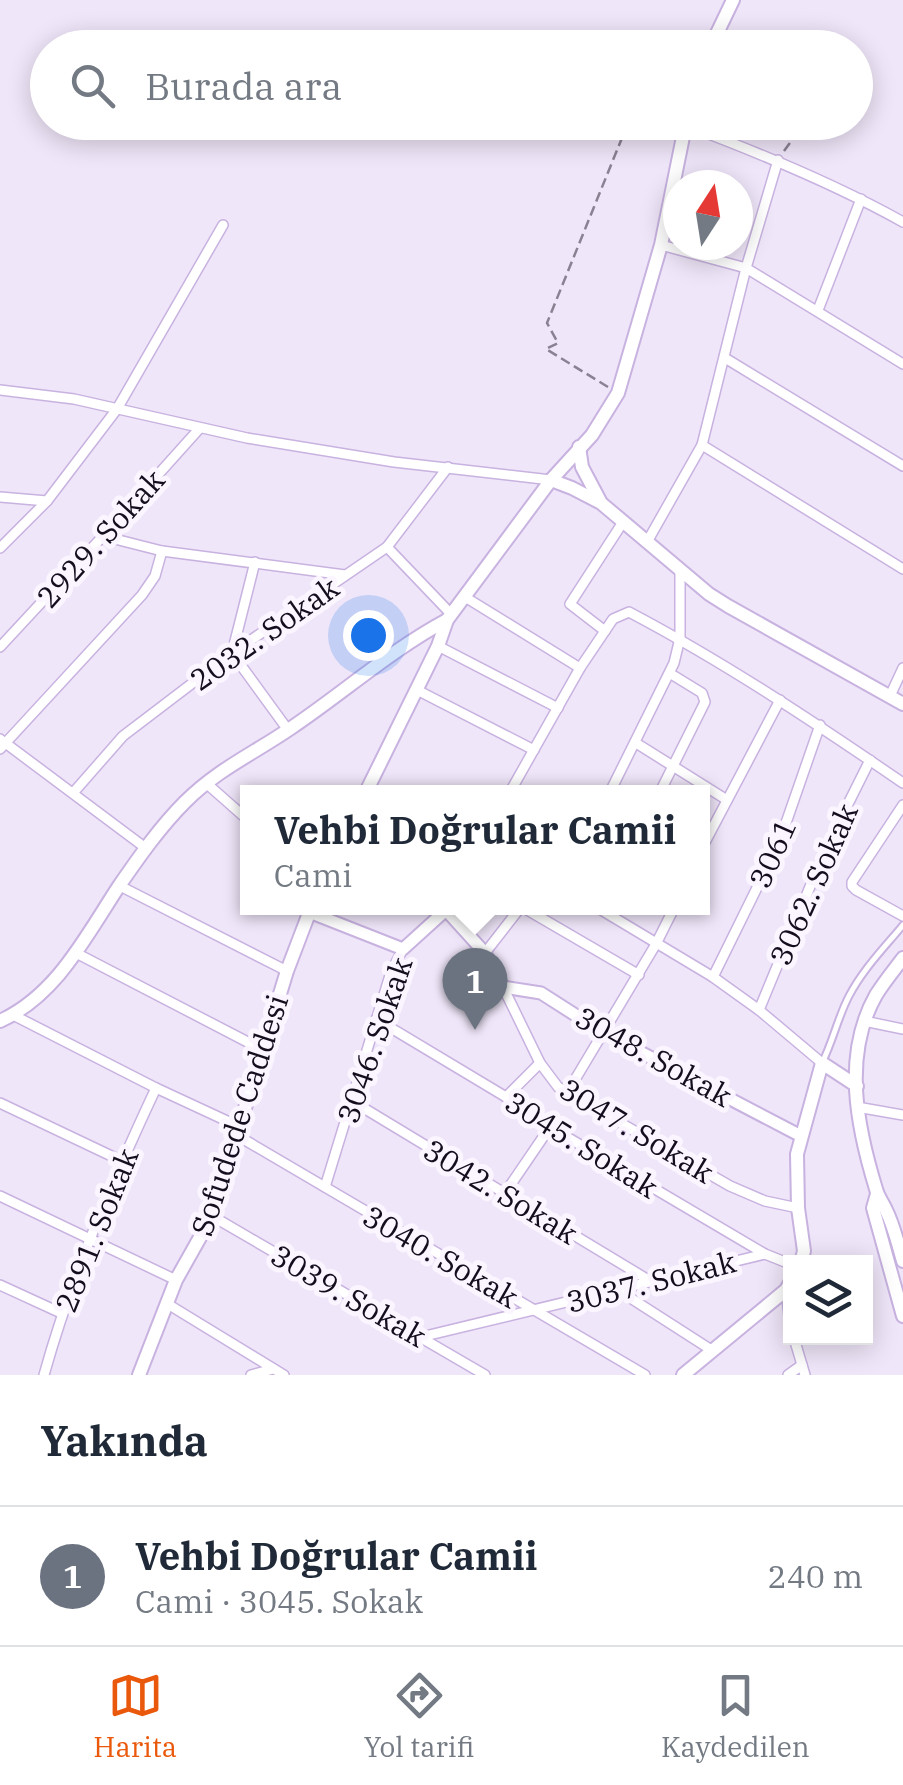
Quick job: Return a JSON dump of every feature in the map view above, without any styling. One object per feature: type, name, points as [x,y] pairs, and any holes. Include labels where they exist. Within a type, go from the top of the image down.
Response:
[{"type":"main road","points":[[719,30],[733,0]]},
{"type":"main road","points":[[371,785],[450,618],[551,480],[592,435],[618,393],[661,245],[683,140]]},
{"type":"main road","points":[[580,446],[582,468],[601,503]]},
{"type":"main road","points":[[551,480],[601,503],[709,594],[903,704]]},
{"type":"main road","points":[[6,1018],[40,994],[76,953],[147,849],[206,783],[450,618]]},
{"type":"main road","name":"Sofudede Caddesi","points":[[139,1375],[176,1280],[212,1216],[308,915]]},
{"type":"main road","points":[[903,958],[877,993],[856,1054],[856,1107],[877,1194],[899,1229],[903,1261]]},
{"type":"main road","points":[[803,1255],[797,1154],[822,1063],[856,1086]]},
{"type":"main road","points":[[877,1194],[873,1208],[903,1316]]},
{"type":"main road","points":[[683,1375],[783,1291]]},
{"type":"street","points":[[727,140],[778,160],[903,222]]},
{"type":"street","points":[[646,542],[702,446],[746,268],[778,160]]},
{"type":"street","points":[[818,310],[861,199]]},
{"type":"street","points":[[0,548],[46,501],[117,410],[224,225]]},
{"type":"street","points":[[661,245],[746,268],[903,362]]},
{"type":"street","points":[[725,358],[902,463]]},
{"type":"street","points":[[0,390],[74,399],[199,429],[394,462],[551,480]]},
{"type":"street","name":"2929. Sokak","points":[[0,647],[199,429]]},
{"type":"street","points":[[702,446],[903,569]]},
{"type":"street","name":"2032. Sokak","points":[[74,793],[123,736],[232,653],[388,547],[448,467]]},
{"type":"street","points":[[0,497],[46,501]]},
{"type":"street","points":[[605,631],[570,604],[623,522]]},
{"type":"street","points":[[103,536],[162,551],[345,575]]},
{"type":"street","points":[[388,547],[450,618]]},
{"type":"street","points":[[147,849],[2,744],[142,596],[156,576],[162,551]]},
{"type":"street","points":[[255,562],[232,653],[288,730]]},
{"type":"street","points":[[614,785],[671,674],[680,638],[680,569]]},
{"type":"street","points":[[465,596],[580,668]]},
{"type":"street","points":[[514,785],[580,668],[613,619],[629,612],[680,638],[780,700],[903,783]]},
{"type":"street","points":[[438,646],[558,708]]},
{"type":"street","points":[[890,696],[903,668]]},
{"type":"street","points":[[664,785],[705,702],[702,693],[671,674]]},
{"type":"street","points":[[418,690],[534,750]]},
{"type":"street","points":[[710,833],[780,700]]},
{"type":"street","name":"3061","points":[[713,978],[779,843],[820,725]]},
{"type":"street","points":[[636,743],[703,785]]},
{"type":"street","name":"3062. Sokak","points":[[759,1010],[826,848],[870,760]]},
{"type":"street","points":[[206,783],[240,813]]},
{"type":"street","points":[[710,789],[727,800]]},
{"type":"street","name":"3062. Sokak","points":[[903,805],[852,882],[856,890],[903,916]]},
{"type":"street","points":[[120,886],[287,972]]},
{"type":"street","points":[[322,915],[404,948]]},
{"type":"street","name":"3046. Sokak","points":[[325,1188],[391,972],[404,948],[440,915]]},
{"type":"street","name":"3047. Sokak","points":[[452,915],[485,953],[550,1080],[730,1186],[766,1201],[798,1208]]},
{"type":"street","points":[[485,953],[516,915]]},
{"type":"street","points":[[534,915],[639,975]]},
{"type":"street","points":[[612,915],[759,1010],[822,1063]]},
{"type":"street","points":[[567,1093],[670,915]]},
{"type":"street","points":[[76,953],[262,1050]]},
{"type":"street","name":"3048. Sokak","points":[[504,987],[541,993],[602,1032],[801,1136]]},
{"type":"street","name":"3040. Sokak","points":[[6,1018],[156,1088],[239,1132],[325,1188],[645,1375]]},
{"type":"street","name":"3045. Sokak","points":[[376,1019],[550,1127],[783,1261]]},
{"type":"street","points":[[864,1022],[903,1029]]},
{"type":"street","points":[[506,1097],[540,1062]]},
{"type":"street","name":"2891. Sokak","points":[[44,1375],[89,1238],[156,1088]]},
{"type":"street","name":"3042. Sokak","points":[[352,1100],[650,1282]]},
{"type":"street","points":[[0,1102],[122,1161]]},
{"type":"street","points":[[856,1107],[903,1115]]},
{"type":"street","points":[[505,1193],[550,1127]]},
{"type":"street","points":[[0,1196],[176,1280]]},
{"type":"street","name":"3039. Sokak","points":[[212,1216],[482,1375]]},
{"type":"street","name":"3037. Sokak","points":[[421,1338],[765,1254]]},
{"type":"street","points":[[0,1285],[61,1314]]},
{"type":"street","points":[[618,1290],[713,1352]]},
{"type":"street","points":[[166,1303],[284,1375]]},
{"type":"street","points":[[788,1375],[804,1370],[796,1345]]},
{"type":"street","points":[[251,1375],[274,1369]]},
{"type":"lane","points":[[822,1063],[854,988],[903,924]]},
{"type":"path","points":[[618,393],[546,349],[558,343],[546,322],[621,140]]},
{"type":"path","points":[[778,160],[793,140]]},
{"type":"place","name":"Vehbi Doğrular Camii","points":[[475,1030]]}]
